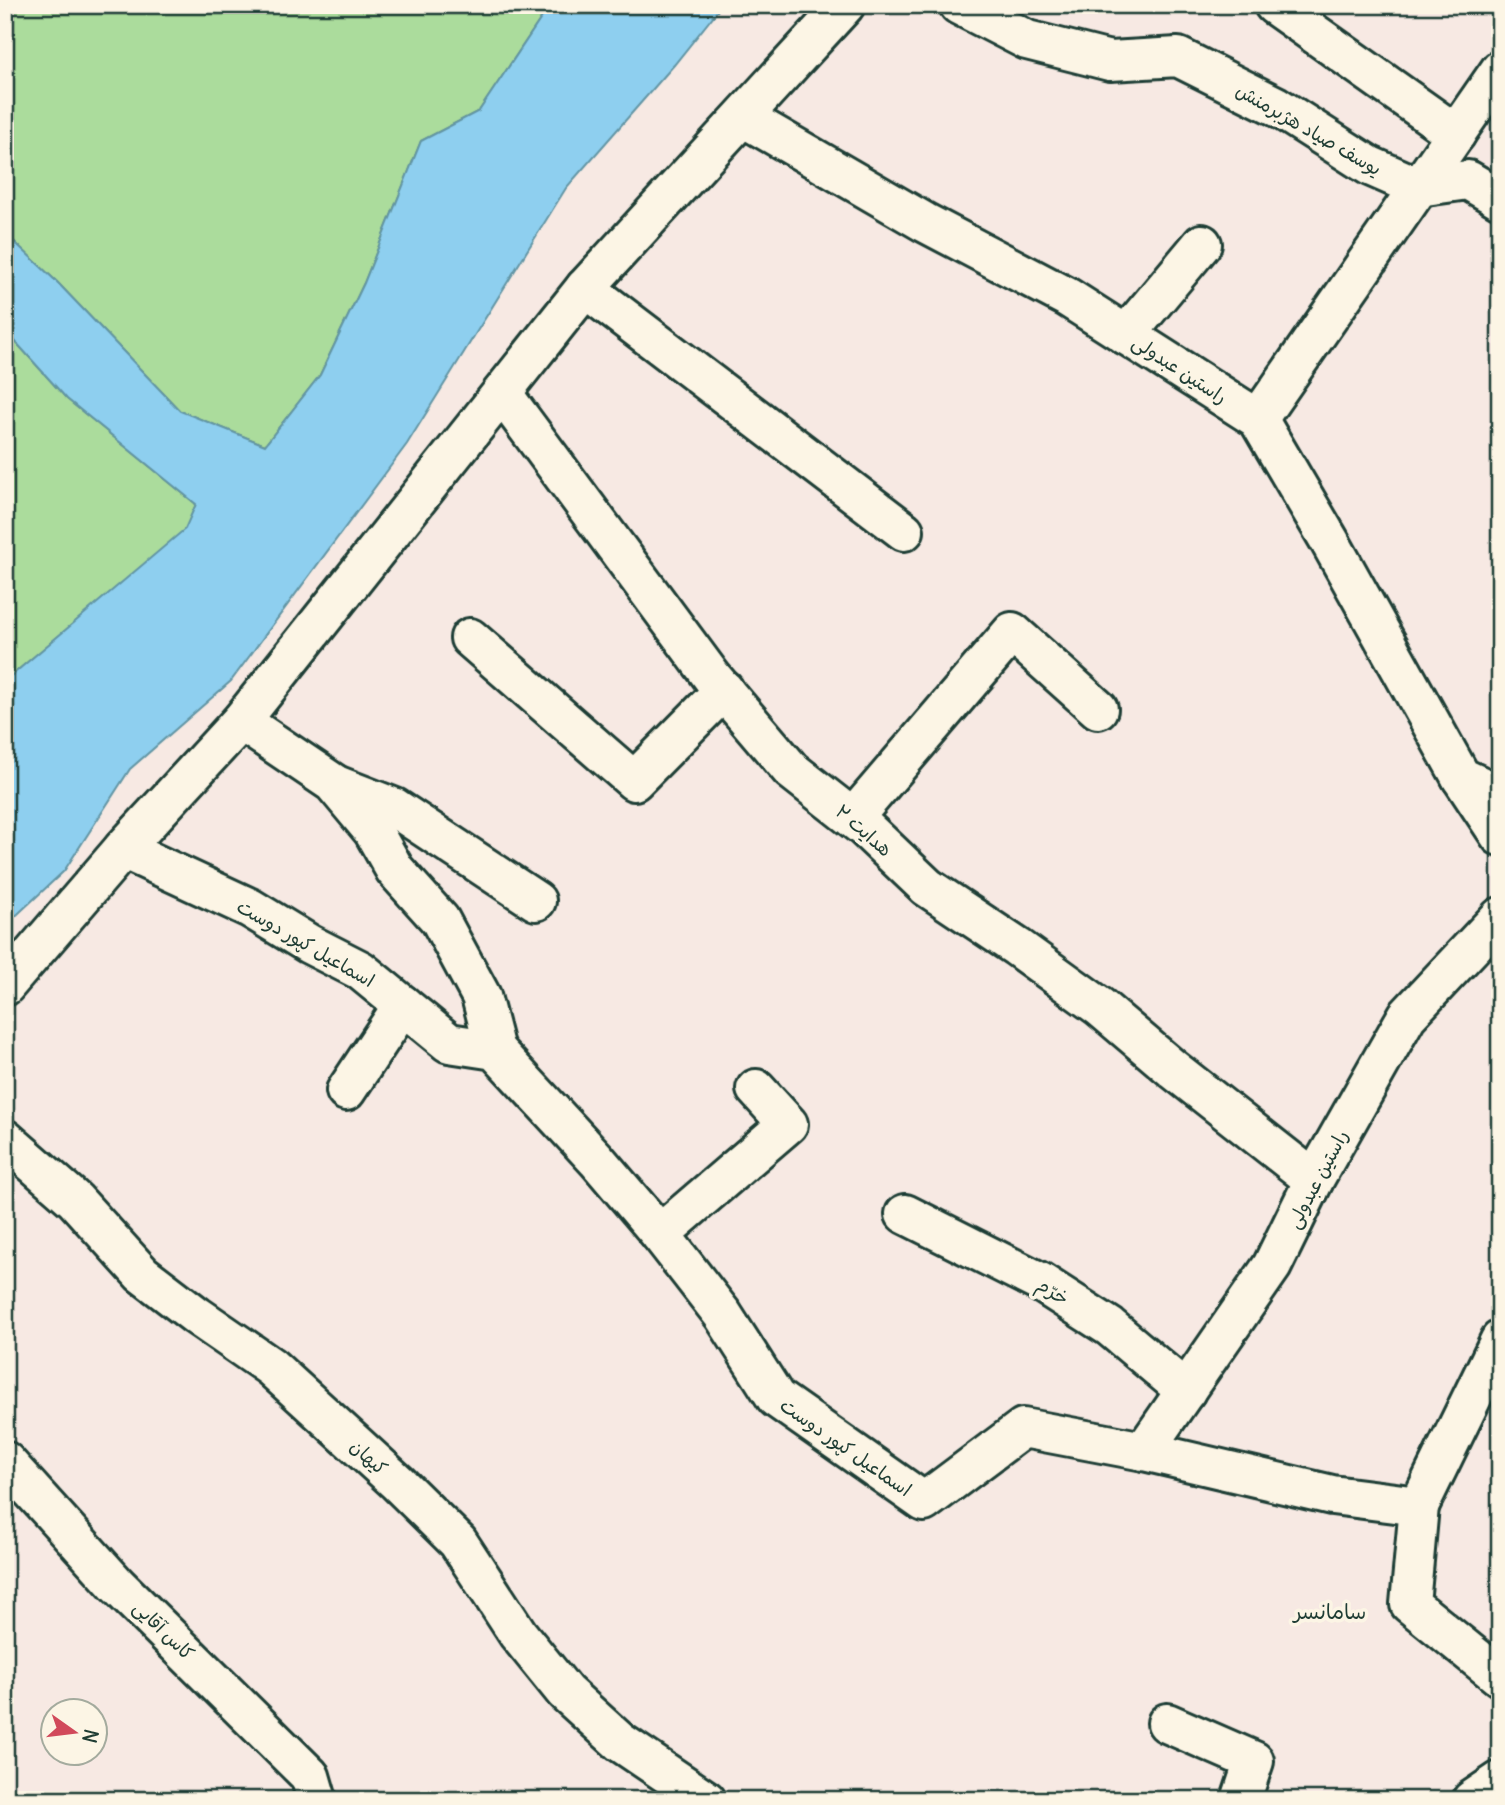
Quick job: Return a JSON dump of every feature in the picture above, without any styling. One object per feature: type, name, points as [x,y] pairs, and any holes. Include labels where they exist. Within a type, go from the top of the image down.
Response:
[{"type":"street","points":[[5,986],[123,849],[241,721],[585,288],[845,5]]},
{"type":"street","name":"یوسف صیاد هژبرمنش","points":[[958,5],[1027,40],[1110,61],[1178,57],[1276,106],[1370,166],[1419,187]]},
{"type":"street","points":[[1274,5],[1456,134]]},
{"type":"street","points":[[1258,419],[1500,70]]},
{"type":"street","name":"راستین عبدولی","points":[[743,117],[924,222],[1067,297],[1258,419],[1461,777],[1500,836]]},
{"type":"street","points":[[1419,187],[1468,180],[1500,199]]},
{"type":"street","points":[[1126,335],[1202,244]]},
{"type":"street","points":[[585,288],[904,531]]},
{"type":"street","name":"هدایت ۲","points":[[502,393],[723,690],[791,770],[853,818],[927,887],[1100,1007],[1173,1069],[1314,1180]]},
{"type":"street","points":[[853,818],[1012,632],[1098,709]]},
{"type":"street","points":[[470,638],[634,781],[723,690]]},
{"type":"street","points":[[241,721],[333,783],[395,808],[536,901]]},
{"type":"street","points":[[1461,777],[1500,795]]},
{"type":"street","points":[[333,783],[373,831],[395,870],[440,920],[481,996],[495,1050]]},
{"type":"street","name":"اسماعیل کپور دوست","points":[[123,849],[250,908],[309,944],[360,970],[449,1043],[495,1050],[597,1160],[660,1234],[723,1315],[776,1398],[924,1502],[1023,1428],[1144,1451],[1332,1495],[1419,1506]]},
{"type":"street","name":"راستین عبدولی","points":[[1144,1451],[1272,1266],[1314,1180],[1407,1016],[1500,917]]},
{"type":"street","points":[[346,1091],[403,1005]]},
{"type":"street","points":[[660,1234],[788,1124],[755,1089]]},
{"type":"street","name":"کیهان","points":[[5,1139],[75,1200],[142,1274],[271,1367],[397,1482],[458,1542],[518,1634],[565,1692],[620,1742],[706,1800]]},
{"type":"street","name":"خرّم","points":[[905,1214],[1040,1282],[1110,1327],[1186,1391]]},
{"type":"street","points":[[1500,1340],[1419,1506],[1410,1604],[1500,1677]]},
{"type":"street","name":"کاس آقایی","points":[[5,1461],[117,1585],[310,1776],[317,1800]]},
{"type":"street","points":[[1167,1723],[1254,1761],[1241,1800]]},
{"type":"green space","points":[[5,5],[550,5],[479,111],[421,141],[364,283],[320,375],[265,445],[180,411],[57,282],[5,233]]},
{"type":"green space","points":[[5,330],[67,399],[196,504],[186,529],[5,681]]},
{"type":"water","points":[[550,5],[722,5],[674,65],[566,188],[407,444],[231,681],[130,769],[64,871],[5,926],[5,681],[185,529],[196,504],[67,399],[5,330],[5,233],[57,282],[180,411],[265,445],[320,375],[364,283],[421,141],[479,111]]},
{"type":"district","name":"سامانسر","points":[[1330,1611]]}]
